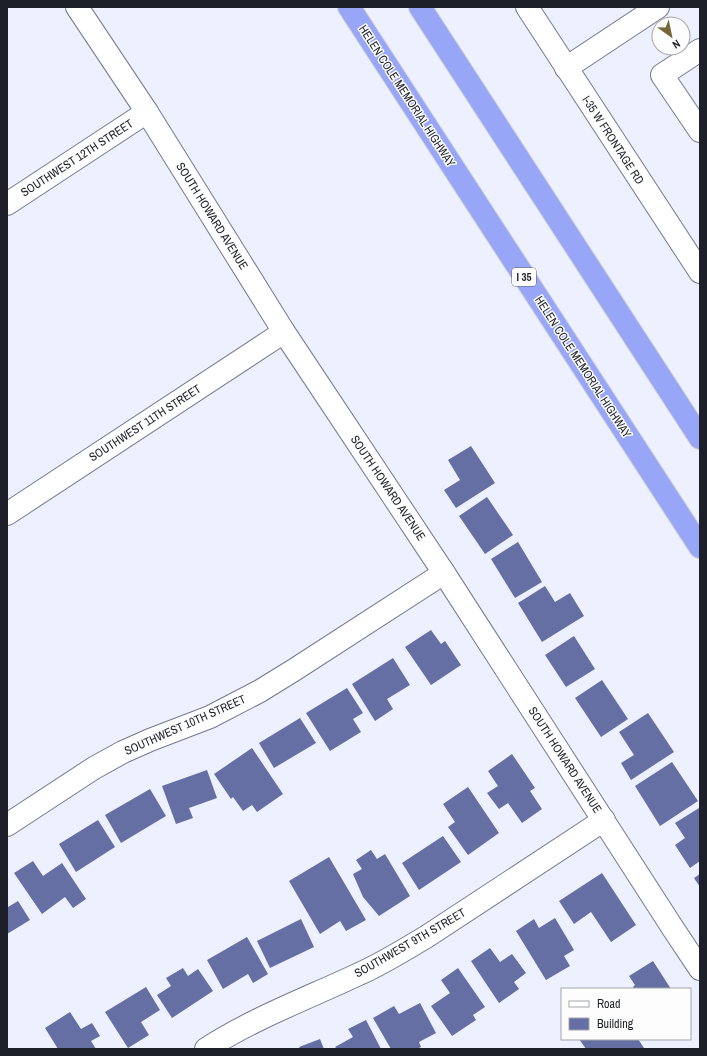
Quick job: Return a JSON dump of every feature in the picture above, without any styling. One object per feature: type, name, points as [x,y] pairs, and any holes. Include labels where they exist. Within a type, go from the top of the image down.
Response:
[{"type":"highway","name":"HELEN COLE MEMORIAL HIGHWAY","points":[[349,7],[700,547]]},
{"type":"highway","points":[[420,7],[700,438]]},
{"type":"street","name":"SOUTH HOWARD AVENUE","points":[[77,7],[147,112],[284,332],[444,573],[700,969]]},
{"type":"street","name":"I-35 W FRONTAGE RD","points":[[527,7],[700,272]]},
{"type":"street","points":[[566,68],[658,7]]},
{"type":"street","points":[[700,50],[662,75],[700,131]]},
{"type":"street","name":"SOUTHWEST 12TH STREET","points":[[7,204],[147,112]]},
{"type":"street","name":"SOUTHWEST 11TH STREET","points":[[7,514],[284,332]]},
{"type":"street","name":"SOUTHWEST 10TH STREET","points":[[7,825],[94,768],[123,752],[210,716],[260,691],[444,573]]},
{"type":"street","name":"SOUTHWEST 9TH STREET","points":[[206,1049],[261,1018],[361,974],[426,937],[604,820]]},
{"type":"building","points":[[471,446],[495,483],[456,508],[444,490],[460,480],[448,460]]},
{"type":"building","points":[[487,497],[513,535],[485,554],[459,516]]},
{"type":"building","points":[[518,542],[542,582],[515,598],[491,559]]},
{"type":"building","points":[[545,586],[555,602],[570,593],[584,616],[542,642],[518,603]]},
{"type":"building","points":[[431,630],[441,644],[445,641],[461,665],[431,685],[405,647]]},
{"type":"building","points":[[574,636],[595,669],[566,687],[545,655]]},
{"type":"building","points":[[393,658],[410,685],[387,699],[393,709],[375,721],[352,684]]},
{"type":"building","points":[[602,680],[628,719],[601,737],[575,698]]},
{"type":"building","points":[[347,688],[363,713],[353,719],[361,732],[330,751],[306,713]]},
{"type":"building","points":[[648,713],[674,752],[631,780],[621,763],[634,755],[619,732]]},
{"type":"building","points":[[300,718],[316,743],[274,768],[259,743]]},
{"type":"building","points":[[252,748],[283,794],[257,812],[252,805],[243,811],[233,797],[231,799],[214,774]]},
{"type":"building","points":[[512,754],[535,788],[530,791],[542,809],[522,823],[508,803],[499,809],[487,793],[498,786],[488,771]]},
{"type":"building","points":[[672,762],[698,801],[660,826],[635,786]]},
{"type":"building","points":[[207,770],[217,798],[189,808],[193,818],[176,824],[162,786]]},
{"type":"building","points":[[468,787],[499,833],[468,855],[448,827],[455,822],[443,804]]},
{"type":"building","points":[[150,789],[166,816],[121,843],[105,815]]},
{"type":"building","points":[[699,808],[700,861],[690,868],[675,845],[685,838],[675,823]]},
{"type":"building","points":[[98,820],[115,847],[76,872],[59,844]]},
{"type":"building","points":[[443,836],[461,862],[419,890],[402,863]]},
{"type":"building","points":[[371,850],[377,859],[385,854],[410,896],[379,916],[363,897],[353,874],[362,869],[356,860]]},
{"type":"building","points":[[329,857],[366,920],[346,931],[340,921],[320,934],[289,881]]},
{"type":"building","points":[[33,861],[43,876],[62,863],[86,899],[73,908],[65,897],[42,914],[14,873]]},
{"type":"building","points":[[602,873],[636,925],[611,942],[591,912],[574,924],[559,901]]},
{"type":"building","points":[[700,874],[700,887],[694,878]]},
{"type":"building","points":[[18,901],[30,920],[7,934],[7,906],[8,907]]},
{"type":"building","points":[[555,918],[574,950],[564,956],[570,966],[546,980],[516,931],[534,919],[539,928]]},
{"type":"building","points":[[301,919],[314,947],[270,968],[257,941]]},
{"type":"building","points":[[247,937],[268,974],[253,983],[248,974],[223,989],[207,960]]},
{"type":"building","points":[[490,948],[500,962],[512,954],[526,973],[514,982],[519,989],[499,1003],[471,961]]},
{"type":"building","points":[[653,961],[670,988],[634,988],[635,985],[629,976]]},
{"type":"building","points":[[183,968],[188,976],[198,969],[213,991],[172,1018],[157,995],[171,986],[166,978]]},
{"type":"building","points":[[458,968],[485,1007],[473,1015],[476,1020],[452,1036],[431,1006],[450,993],[441,980]]},
{"type":"building","points":[[146,987],[160,1010],[141,1022],[149,1035],[128,1048],[105,1012]]},
{"type":"building","points":[[420,1003],[436,1033],[419,1042],[421,1047],[417,1049],[391,1049],[373,1018],[394,1006],[399,1014]]},
{"type":"building","points":[[70,1012],[81,1029],[92,1023],[100,1036],[91,1041],[96,1049],[58,1049],[45,1028]]},
{"type":"building","points":[[366,1020],[381,1049],[337,1049],[335,1047],[353,1037],[348,1029]]},
{"type":"building","points":[[320,1039],[324,1049],[300,1049],[299,1047]]},
{"type":"building","points":[[580,1040],[639,1040],[644,1048],[586,1049]]}]
